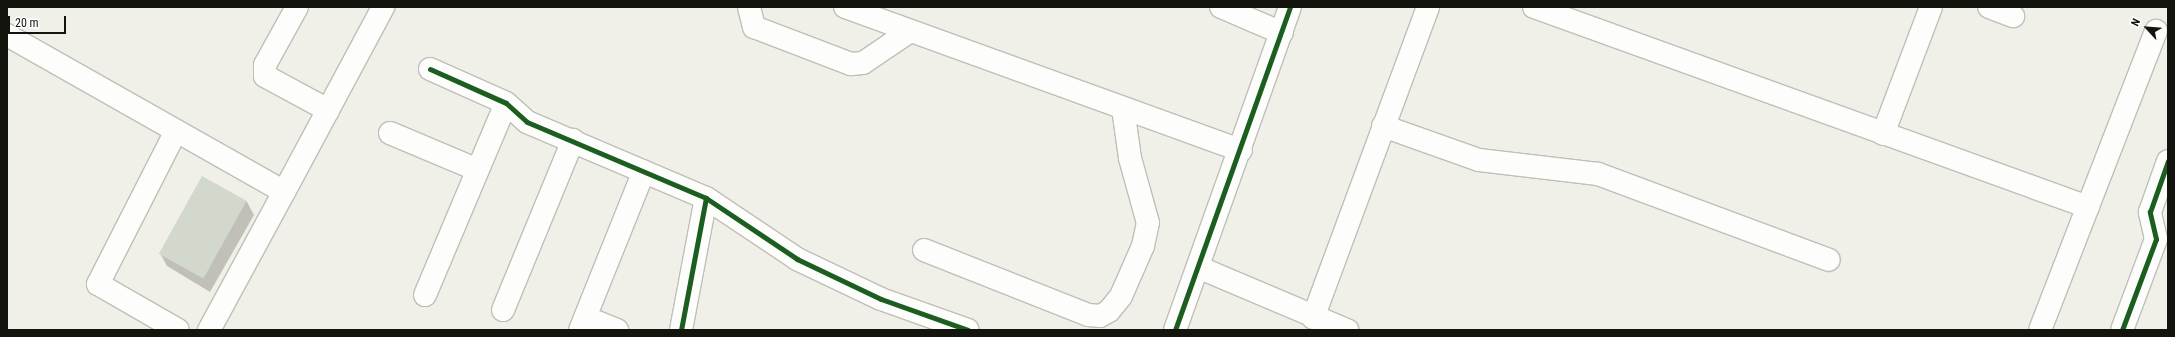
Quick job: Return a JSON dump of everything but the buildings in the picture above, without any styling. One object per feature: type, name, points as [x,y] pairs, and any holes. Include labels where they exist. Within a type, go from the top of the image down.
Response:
[{"type":"street","points":[[297,7],[265,65],[265,76],[328,110]]},
{"type":"street","points":[[208,330],[383,7]]},
{"type":"street","points":[[749,7],[754,27],[851,64],[863,63],[908,32]]},
{"type":"street","points":[[845,7],[908,32],[1241,150]]},
{"type":"street","points":[[1221,7],[1282,33]]},
{"type":"street","points":[[1175,330],[1200,268],[1290,7]]},
{"type":"street","points":[[1312,318],[1428,7]]},
{"type":"street","points":[[1534,7],[1883,134],[2088,206]]},
{"type":"street","points":[[1883,134],[1931,7]]},
{"type":"street","points":[[1989,7],[2013,16]]},
{"type":"street","points":[[2040,330],[2156,31]]},
{"type":"street","points":[[7,35],[284,192]]},
{"type":"street","points":[[430,69],[506,103],[527,122],[573,140],[706,198],[797,259],[881,299],[968,330]]},
{"type":"street","points":[[425,295],[506,103]]},
{"type":"street","points":[[924,250],[1088,315],[1100,316],[1109,311],[1121,296],[1143,246],[1148,224],[1130,158],[1123,108]]},
{"type":"street","points":[[1383,126],[1479,160],[1598,174],[1829,260]]},
{"type":"street","points":[[176,131],[98,284],[178,330]]},
{"type":"street","points":[[390,133],[478,170]]},
{"type":"street","points":[[503,310],[573,140]]},
{"type":"street","points":[[2122,330],[2156,239],[2150,212],[2168,161]]},
{"type":"street","points":[[617,330],[588,326],[644,171]]},
{"type":"street","points":[[681,330],[706,198]]},
{"type":"street","points":[[1200,268],[1312,318],[1347,330]]},
{"type":"cycle path","points":[[1175,330],[1290,7]]},
{"type":"cycle path","points":[[430,69],[506,103],[527,122],[706,198]]},
{"type":"cycle path","points":[[2122,330],[2156,239],[2150,212],[2168,161]]},
{"type":"cycle path","points":[[681,330],[706,198],[797,259],[881,299],[968,330]]}]
